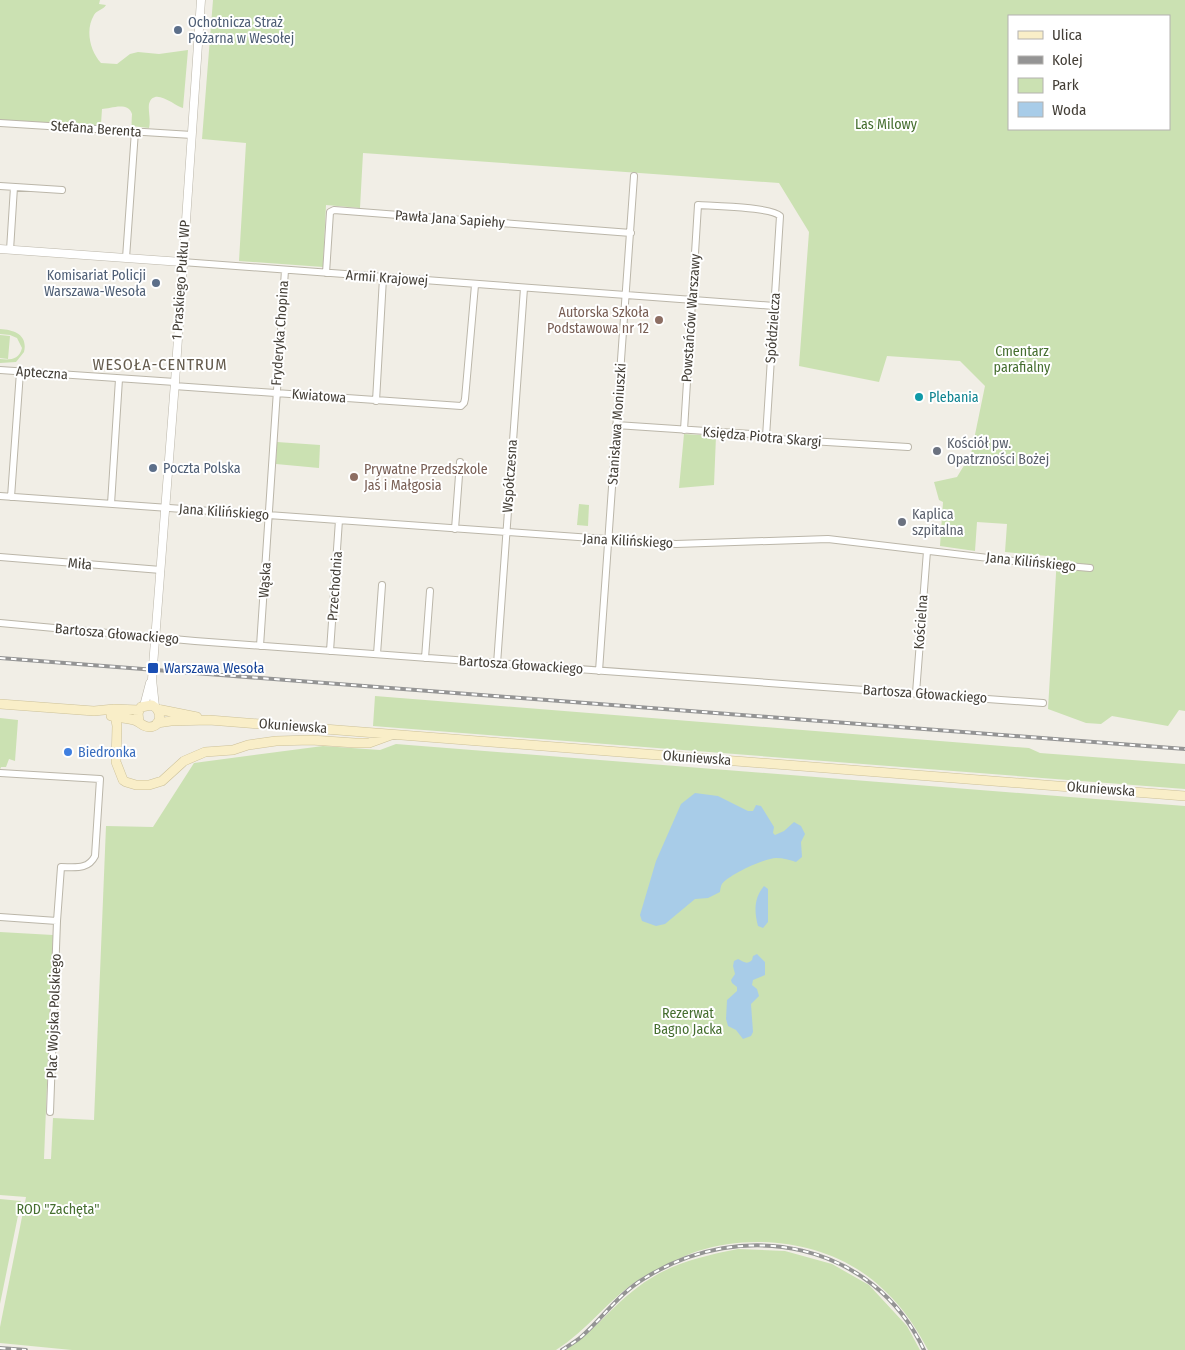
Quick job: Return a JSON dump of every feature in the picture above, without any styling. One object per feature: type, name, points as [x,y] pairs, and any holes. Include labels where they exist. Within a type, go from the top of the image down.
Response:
[{"type":"main road","points":[[0,704],[114,713],[139,722],[143,726],[150,727],[157,723],[160,717],[156,708],[152,705],[114,713]]},
{"type":"main road","points":[[139,722],[137,716],[141,708]]},
{"type":"main road","name":"Okuniewska","points":[[156,708],[210,720]]},
{"type":"main road","points":[[114,713],[118,745],[116,762],[118,770],[126,782],[141,786],[152,785],[162,781],[184,761],[205,752],[233,750],[248,745],[276,741],[369,742],[381,740],[393,734]]},
{"type":"main road","name":"Okuniewska","points":[[157,723],[210,720],[1185,796]]},
{"type":"street","name":"1 Praskiego Pułku WP","points":[[156,708],[152,679],[175,384],[201,0]]},
{"type":"street","name":"Stefana Berenta","points":[[0,123],[192,135]]},
{"type":"street","points":[[126,258],[135,131]]},
{"type":"street","name":"Stanisława Moniuszki","points":[[599,671],[634,176]]},
{"type":"street","points":[[0,186],[62,190]]},
{"type":"street","points":[[10,250],[14,187]]},
{"type":"street","name":"Spółdzielcza","points":[[698,205],[779,213],[766,437]]},
{"type":"street","name":"Powstańców Warszawy","points":[[684,430],[698,205]]},
{"type":"street","name":"Pawła Jana Sapiehy","points":[[326,273],[330,212],[334,210],[631,233]]},
{"type":"street","name":"Armii Krajowej","points":[[0,249],[774,306]]},
{"type":"street","name":"Fryderyka Chopina","points":[[269,515],[285,270]]},
{"type":"street","points":[[376,400],[383,278]]},
{"type":"street","name":"Kwiatowa","points":[[175,384],[456,407],[463,405],[474,285]]},
{"type":"street","name":"Współczesna","points":[[497,664],[524,288]]},
{"type":"street","name":"Apteczna","points":[[0,370],[175,384]]},
{"type":"street","points":[[11,497],[20,372]]},
{"type":"street","points":[[111,504],[119,379]]},
{"type":"street","name":"Księdza Piotra Skargi","points":[[616,425],[751,434],[778,440],[908,447]]},
{"type":"street","points":[[455,529],[460,462]]},
{"type":"street","name":"Jana Kilińskiego","points":[[0,496],[676,544],[828,538],[927,551],[1090,568]]},
{"type":"street","name":"Wąska","points":[[260,646],[269,515]]},
{"type":"street","name":"Przechodnia","points":[[330,651],[340,520]]},
{"type":"street","name":"Kościelna","points":[[916,693],[927,551]]},
{"type":"street","name":"Miła","points":[[0,557],[161,570]]},
{"type":"street","points":[[377,654],[382,585]]},
{"type":"street","points":[[425,658],[430,591]]},
{"type":"street","name":"Bartosza Głowackiego","points":[[0,624],[155,638],[497,664],[1043,702]]},
{"type":"street","name":"1 Praskiego Pułku WP","points":[[141,708],[152,679]]},
{"type":"street","name":"Plac Wojska Polskiego","points":[[0,774],[100,779],[96,854],[92,862],[84,866],[61,867],[57,921],[50,1112]]},
{"type":"street","points":[[0,918],[57,921]]},
{"type":"green space","points":[[0,0],[100,0],[99,4],[106,5],[94,15],[89,34],[94,53],[101,63],[117,64],[130,54],[138,52],[159,54],[188,50],[183,108],[160,97],[155,97],[149,104],[149,128],[132,126],[132,114],[130,110],[123,107],[102,109],[101,124],[93,126],[0,120]]},
{"type":"green space","name":"Las Milowy","points":[[213,0],[1185,0],[1185,711],[1179,710],[1168,726],[1112,716],[1101,724],[1086,723],[1048,709],[1057,557],[1005,552],[1007,524],[977,522],[975,551],[940,546],[943,502],[939,500],[934,482],[957,477],[971,454],[985,386],[960,361],[887,356],[879,382],[799,366],[809,232],[779,183],[363,153],[360,208],[326,205],[323,267],[239,261],[246,143],[202,139]]},
{"type":"green space","points":[[0,329],[19,334],[24,341],[24,352],[16,362],[0,363],[0,359],[11,359],[19,355],[22,348],[17,338],[0,334]]},
{"type":"green space","points":[[0,335],[10,336],[8,359],[0,358]]},
{"type":"green space","points":[[684,434],[716,436],[714,485],[679,488]]},
{"type":"green space","points":[[277,442],[320,445],[319,468],[276,464]]},
{"type":"green space","points":[[579,504],[589,505],[588,526],[577,525]]},
{"type":"green space","points":[[375,696],[1029,748],[1040,753],[1185,764],[1185,789],[373,726]]},
{"type":"green space","points":[[0,718],[18,720],[15,761],[9,759],[6,767],[1,767],[0,770]]},
{"type":"green space","points":[[396,744],[1185,806],[1185,1350],[928,1350],[899,1305],[867,1276],[846,1263],[798,1246],[747,1242],[722,1245],[698,1251],[643,1277],[620,1294],[568,1342],[556,1350],[72,1350],[0,1343],[0,1327],[26,1197],[0,1195],[0,932],[53,935],[44,1159],[51,1159],[53,1118],[94,1120],[106,826],[153,827],[194,763],[323,746],[380,750]]},
{"type":"green space","points":[[0,1199],[21,1201],[0,1304]]},
{"type":"green space","points":[[738,1249],[785,1251],[832,1264],[869,1285],[907,1326],[920,1350],[565,1350],[649,1279],[686,1262]]},
{"type":"water","points":[[695,793],[718,796],[748,811],[753,811],[756,805],[761,806],[774,827],[773,833],[775,835],[784,831],[794,822],[801,826],[805,834],[801,842],[802,857],[796,862],[781,858],[771,859],[747,868],[726,880],[720,892],[708,898],[695,899],[665,924],[656,926],[642,921],[640,915],[656,861],[681,804]]},
{"type":"water","points":[[764,886],[768,889],[768,922],[763,928],[758,926],[756,910],[758,895]]},
{"type":"water","points":[[757,954],[765,962],[765,975],[753,980],[752,985],[757,989],[759,996],[751,1004],[753,1032],[751,1036],[743,1039],[736,1030],[728,1026],[726,1019],[727,1000],[737,991],[737,987],[731,980],[735,974],[734,961],[738,959],[749,962]]},
{"type":"railway","points":[[0,658],[1185,749]]},
{"type":"railway","points":[[562,1350],[581,1337],[627,1291],[645,1278],[683,1259],[723,1248],[763,1245],[802,1251],[839,1264],[873,1285],[901,1313],[924,1350]]},
{"type":"railway","points":[[0,1348],[26,1350]]},
{"type":"place","name":"Ochotnicza Straż Pożarna w Wesołej","points":[[178,30]]},
{"type":"place","name":"Komisariat Policji Warszawa-Wesoła","points":[[156,283]]},
{"type":"place","name":"Autorska Szkoła Podstawowa nr 12","points":[[659,320]]},
{"type":"place","name":"Plebania","points":[[919,397]]},
{"type":"place","name":"Kościół pw. Opatrzności Bożej","points":[[937,451]]},
{"type":"place","name":"Poczta Polska","points":[[153,468]]},
{"type":"place","name":"Prywatne Przedszkole Jaś i Małgosia","points":[[354,477]]},
{"type":"place","name":"Kaplica szpitalna","points":[[902,522]]},
{"type":"place","name":"Warszawa Wesoła","points":[[153,668]]},
{"type":"place","name":"Biedronka","points":[[68,752]]},
{"type":"district","name":"WESOŁA-CENTRUM","points":[[160,364]]},
{"type":"park label","name":"Cmentarz parafialny","points":[[1022,360]]},
{"type":"park label","name":"Rezerwat Bagno Jacka","points":[[688,1022]]},
{"type":"park label","name":"ROD \"Zachęta\"","points":[[58,1209]]}]
